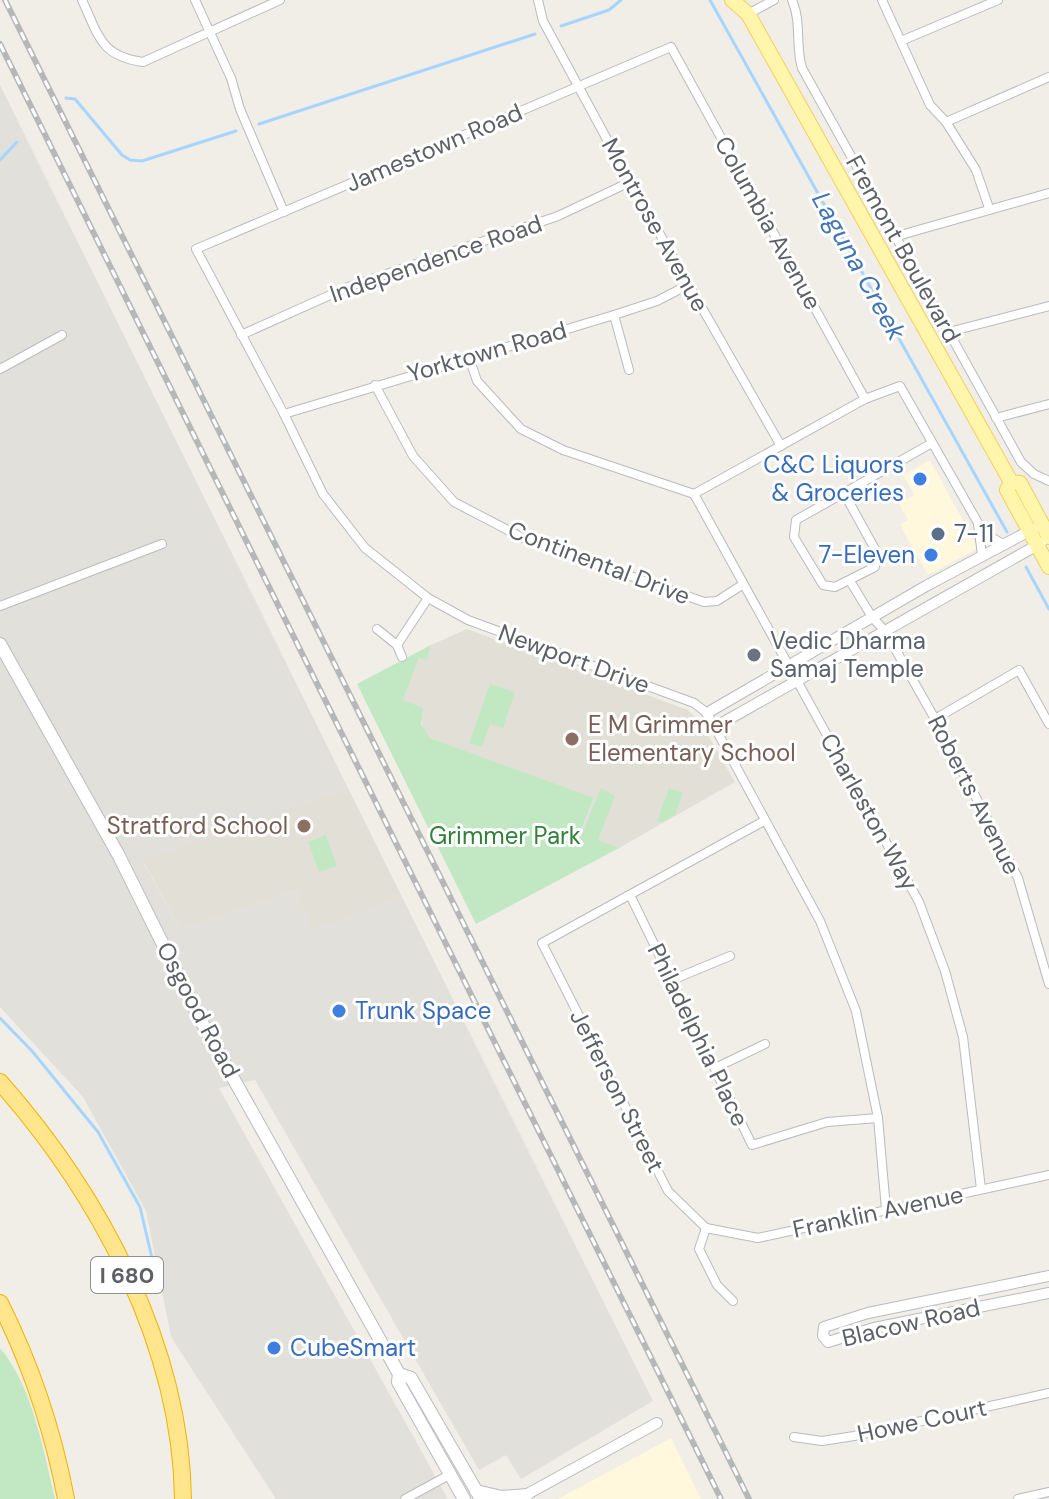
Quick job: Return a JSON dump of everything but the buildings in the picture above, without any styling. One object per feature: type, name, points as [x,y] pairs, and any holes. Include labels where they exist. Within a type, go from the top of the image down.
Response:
[{"type":"highway","name":"I 680","points":[[0,1082],[31,1117],[59,1156],[130,1280],[148,1325],[174,1411],[183,1475],[183,1499]]},
{"type":"highway","points":[[0,1303],[48,1420],[66,1499]]},
{"type":"main road","name":"Fremont Boulevard","points":[[732,0],[749,7],[1011,482],[1020,483],[1043,533],[1049,567]]},
{"type":"main road","name":"Osgood Road","points":[[0,644],[119,856],[200,1019],[399,1374],[398,1382],[464,1499]]},
{"type":"main road","name":"Osgood Road","points":[[399,1374],[411,1378],[478,1495]]},
{"type":"main road","points":[[478,1495],[523,1498]]},
{"type":"street","points":[[82,0],[103,45],[122,59],[143,62],[280,0]]},
{"type":"street","points":[[195,0],[211,30],[240,109],[284,212]]},
{"type":"street","name":"Montrose Avenue","points":[[538,0],[543,21],[630,182],[781,446]]},
{"type":"street","points":[[749,7],[774,0]]},
{"type":"street","name":"Fremont Boulevard","points":[[792,0],[800,24],[798,49],[802,68],[1021,462],[1034,474],[1049,481]]},
{"type":"street","points":[[882,0],[930,105],[946,122],[976,170],[989,208]]},
{"type":"street","points":[[901,41],[998,0]]},
{"type":"street","name":"Jamestown Road","points":[[196,249],[671,47]]},
{"type":"street","name":"Columbia Avenue","points":[[671,47],[865,399]]},
{"type":"street","points":[[946,122],[1049,77]]},
{"type":"street","name":"Independence Road","points":[[241,335],[348,287],[558,216],[630,182]]},
{"type":"street","points":[[897,236],[1049,193]]},
{"type":"street","name":"Newport Drive","points":[[196,249],[323,494],[365,548],[428,598],[468,620],[694,703],[707,713]]},
{"type":"street","name":"Yorktown Road","points":[[284,414],[614,315],[657,301],[688,285]]},
{"type":"street","points":[[949,332],[1049,306]]},
{"type":"street","points":[[614,315],[629,370]]},
{"type":"street","points":[[0,369],[62,335]]},
{"type":"street","points":[[469,357],[477,381],[521,429],[563,450],[694,494],[865,399],[900,386],[978,523],[1003,544]]},
{"type":"street","name":"Continental Drive","points":[[375,385],[413,456],[454,502],[523,538],[704,602],[717,601],[742,585]]},
{"type":"street","points":[[996,418],[1049,404]]},
{"type":"street","points":[[844,493],[876,551],[875,567],[835,587],[823,585],[794,537],[796,520],[932,443]]},
{"type":"street","name":"Charleston Way","points":[[694,494],[919,902],[945,971],[963,1037],[981,1189]]},
{"type":"street","points":[[978,523],[982,555]]},
{"type":"street","points":[[886,1209],[878,1118],[856,1011],[820,921],[707,713],[982,555],[1003,544],[1043,533]]},
{"type":"street","points":[[715,727],[885,631],[1043,533]]},
{"type":"street","points":[[0,606],[162,544]]},
{"type":"street","name":"Roberts Avenue","points":[[850,581],[872,617],[885,631],[935,719],[1018,878],[1049,984]]},
{"type":"street","points":[[397,645],[428,598]]},
{"type":"street","points":[[377,629],[397,645],[402,657]]},
{"type":"street","points":[[935,719],[1019,670],[1049,724]]},
{"type":"street","points":[[630,895],[764,821]]},
{"type":"street","name":"Jefferson Street","points":[[630,895],[542,943],[668,1191],[706,1228]]},
{"type":"street","name":"Philadelphia Place","points":[[630,895],[752,1145],[827,1122],[878,1118]]},
{"type":"street","points":[[672,980],[730,956]]},
{"type":"street","points":[[715,1068],[765,1044]]},
{"type":"street","name":"Franklin Avenue","points":[[706,1228],[758,1238],[1049,1175]]},
{"type":"street","points":[[706,1228],[699,1249],[717,1285],[733,1301]]},
{"type":"street","name":"Blacow Road","points":[[1049,1276],[868,1313],[824,1327],[823,1336],[828,1342],[874,1328],[1049,1293]]},
{"type":"street","name":"Howe Court","points":[[794,1437],[822,1441],[854,1436],[1049,1393]]},
{"type":"street","points":[[523,1498],[657,1423]]},
{"type":"street","points":[[405,1499],[451,1474]]},
{"type":"street","points":[[1018,1499],[1049,1492]]},
{"type":"shaded area","points":[[0,85],[348,788],[143,862],[181,930],[297,890],[311,929],[402,897],[653,1401],[521,1479],[506,1455],[479,1470],[255,1080],[219,1088],[448,1499],[276,1499],[171,1337],[146,1211],[83,1097],[0,1007]]},
{"type":"shaded area","points":[[930,460],[977,546],[975,550],[928,575],[900,525],[908,520],[899,504],[914,495],[903,475]]},
{"type":"shaded area","name":"E M Grimmer Elementary School","points":[[467,629],[688,710],[701,723],[735,782],[619,848],[579,836],[594,799],[430,738],[424,731],[420,716],[403,700],[419,658],[427,659],[431,645]]},
{"type":"shaded area","name":"Stratford School","points":[[348,788],[402,897],[311,930],[297,890],[181,930],[143,861]]},
{"type":"shaded area","points":[[671,1438],[701,1499],[558,1499]]},
{"type":"green space","name":"Grimmer Park","points":[[431,645],[427,660],[419,658],[403,700],[423,708],[421,724],[430,738],[594,798],[579,835],[581,837],[601,788],[615,796],[598,840],[619,848],[476,924],[357,684]]},
{"type":"green space","points":[[490,684],[515,692],[503,728],[490,724],[482,747],[469,743]]},
{"type":"green space","points":[[669,788],[683,793],[675,815],[663,822],[657,821]]},
{"type":"green space","points":[[326,835],[337,866],[319,872],[308,842]]},
{"type":"green space","points":[[0,1348],[29,1400],[55,1499],[0,1499]]},
{"type":"waterway","points":[[561,26],[609,10],[621,0]]},
{"type":"waterway","name":"Laguna Creek","points":[[710,0],[1007,532]]},
{"type":"waterway","points":[[259,124],[535,34]]},
{"type":"waterway","points":[[66,98],[75,99],[122,155],[130,160],[142,161],[236,131]]},
{"type":"waterway","points":[[0,160],[17,142]]},
{"type":"waterway","name":"Laguna Creek","points":[[1026,567],[1049,609]]},
{"type":"waterway","points":[[0,1018],[32,1051],[98,1132],[140,1207],[155,1271]]},
{"type":"railway","points":[[5,0],[749,1499]]},
{"type":"railway","points":[[0,44],[721,1499]]},
{"type":"place","name":"C&C Liquors & Groceries","points":[[920,479]]},
{"type":"place","name":"7-11","points":[[938,534]]},
{"type":"place","name":"7-Eleven","points":[[931,555]]},
{"type":"place","name":"Vedic Dharma Samaj Temple","points":[[754,655]]},
{"type":"place","name":"E M Grimmer Elementary School","points":[[572,739]]},
{"type":"place","name":"Stratford School","points":[[304,826]]},
{"type":"place","name":"Trunk Space","points":[[339,1011]]},
{"type":"place","name":"CubeSmart","points":[[274,1348]]}]
